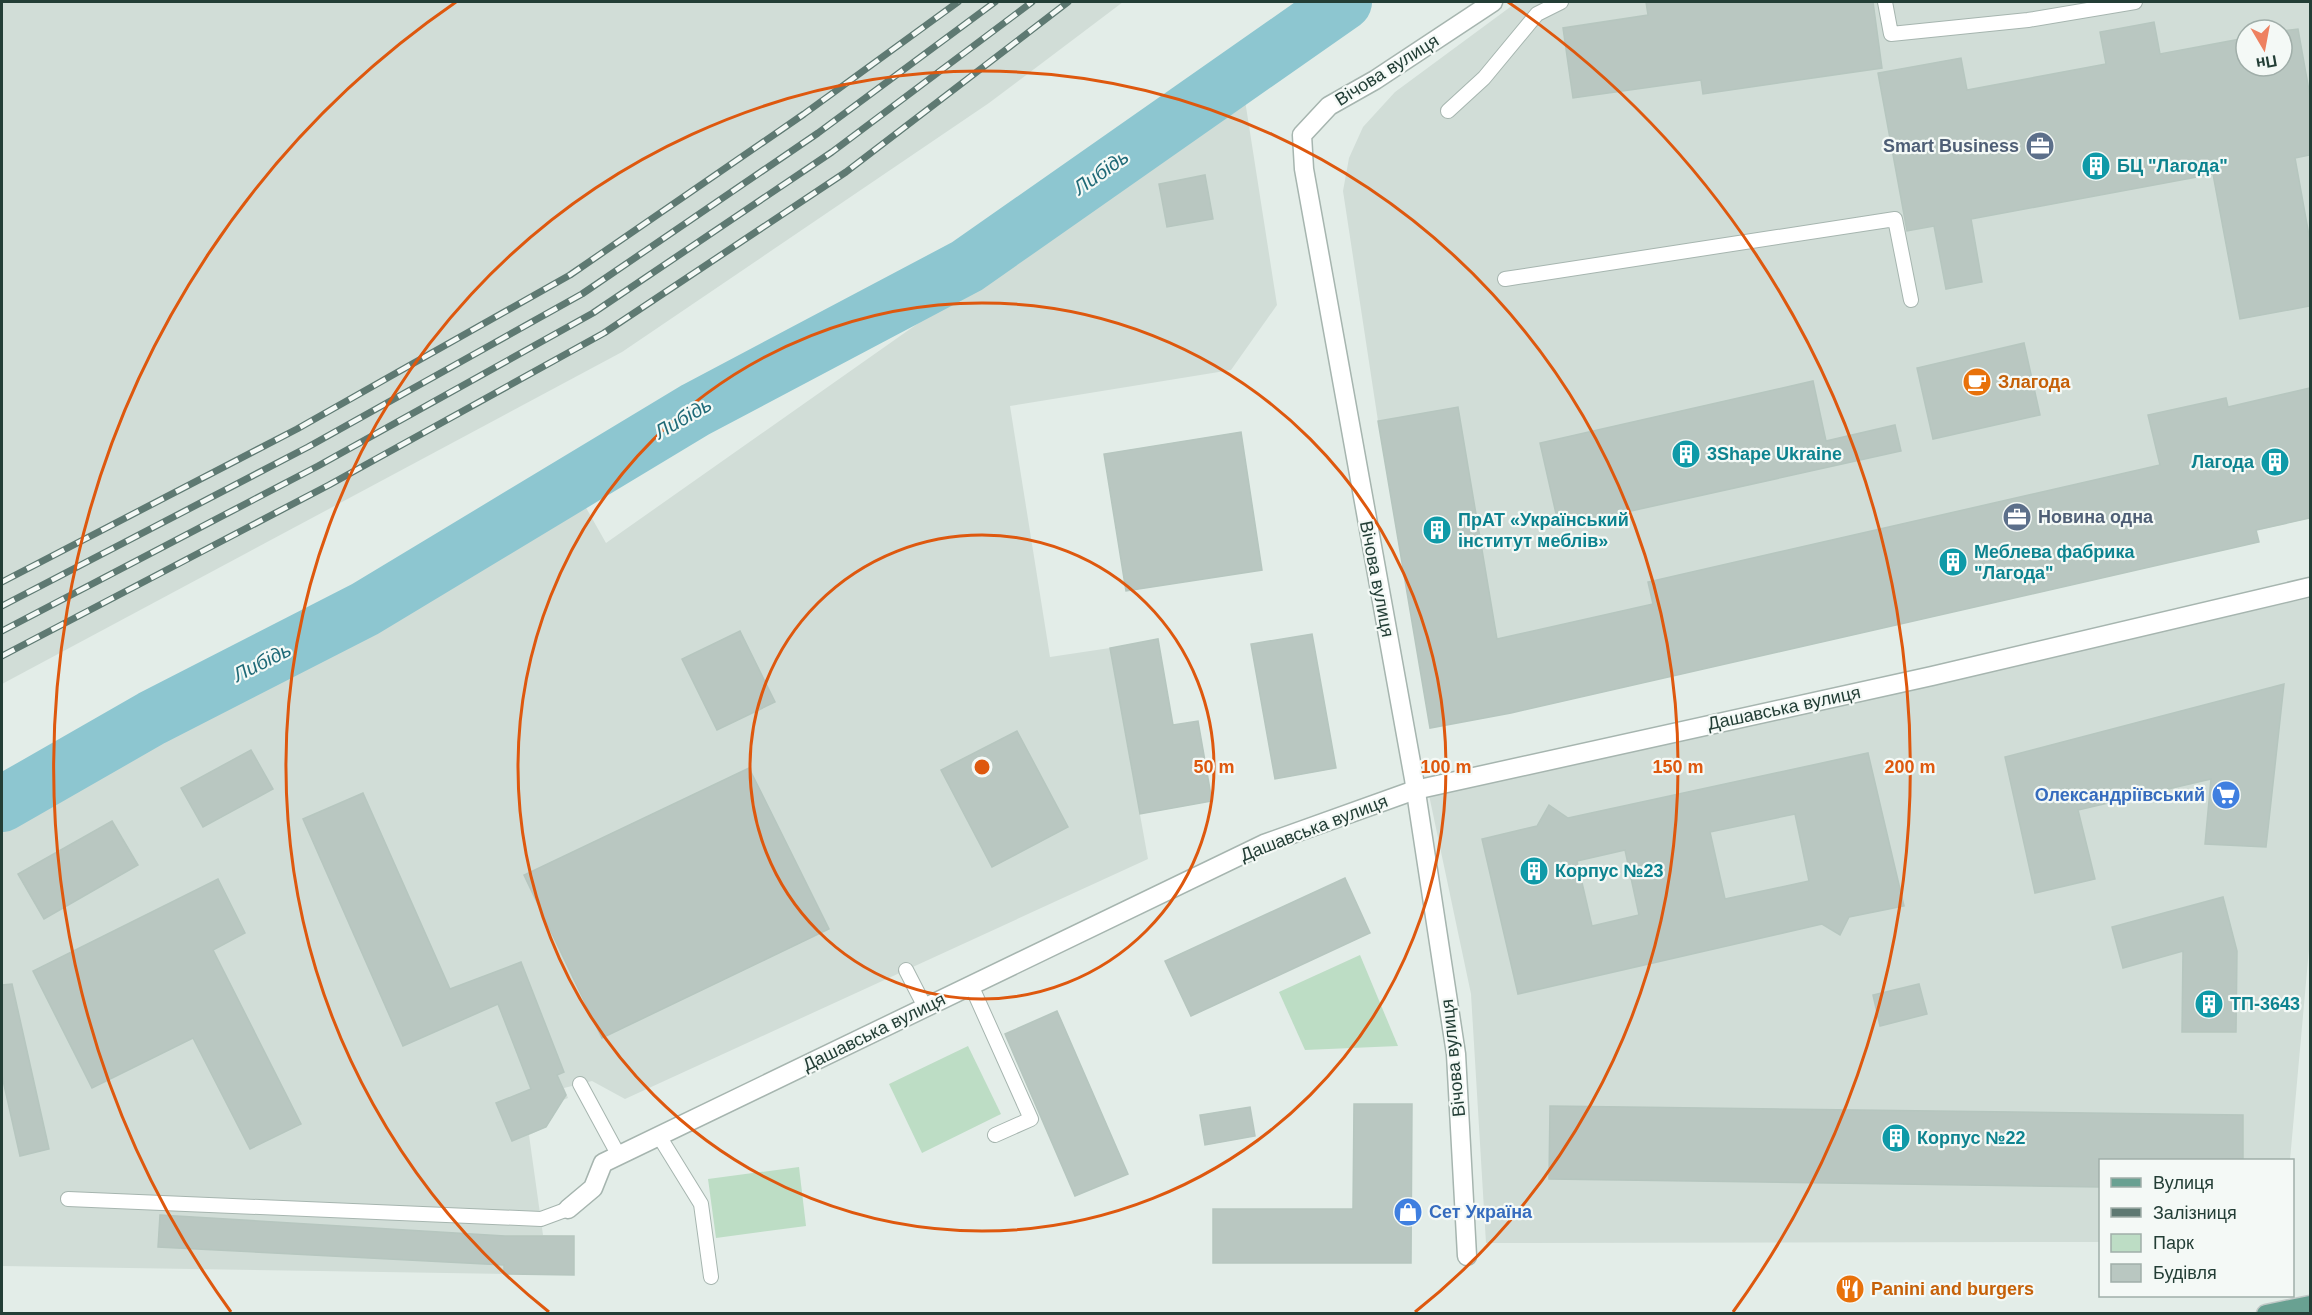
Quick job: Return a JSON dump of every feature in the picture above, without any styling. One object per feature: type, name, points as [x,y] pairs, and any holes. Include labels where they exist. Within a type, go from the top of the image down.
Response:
[{"type":"main road","points":[[2266,1314],[2310,1305]]},
{"type":"street","name":"Вічова вулиця","points":[[1467,1256],[1456,1054],[1415,790],[1304,169],[1302,135],[1329,106],[1375,80],[1493,2]]},
{"type":"street","name":"Дашавська вулиця","points":[[568,1209],[593,1188],[603,1163],[1264,844],[1415,790],[1932,676],[2310,587]]},
{"type":"lane","points":[[1448,111],[1484,78],[1537,14],[1561,2]]},
{"type":"lane","points":[[1885,2],[1891,34],[2028,20],[2135,2]]},
{"type":"lane","points":[[1505,279],[1895,219],[1911,300]]},
{"type":"lane","points":[[906,970],[925,1007]]},
{"type":"lane","points":[[971,985],[1031,1119],[995,1136]]},
{"type":"lane","points":[[580,1084],[619,1156]]},
{"type":"lane","points":[[659,1136],[701,1204],[711,1277]]},
{"type":"lane","points":[[68,1199],[541,1219],[568,1209]]},
{"type":"shaded area","points":[[2,2],[1123,2],[989,103],[622,352],[2,684]]},
{"type":"shaded area","points":[[1517,2],[2310,2],[2310,518],[1430,728],[1378,421],[1343,191],[1349,158],[1363,127],[1395,92]]},
{"type":"shaded area","points":[[1244,94],[1277,305],[1231,370],[1010,406],[1050,657],[1110,648],[1148,859],[625,1099],[592,1081],[564,1088],[568,1098],[550,1105],[554,1115],[546,1127],[529,1135],[543,1235],[574,1236],[574,1275],[2,1266],[2,810],[91,764],[576,490],[606,543]]},
{"type":"shaded area","points":[[2310,598],[2310,938],[2290,1159],[2099,1159],[2099,1242],[1486,1243],[1471,994],[1429,795]]},
{"type":"green space","points":[[1360,955],[1398,1046],[1305,1050],[1279,992]]},
{"type":"green space","points":[[968,1046],[1001,1114],[922,1153],[889,1084]]},
{"type":"green space","points":[[799,1167],[806,1226],[716,1238],[708,1179]]},
{"type":"building","points":[[1646,2],[1873,2],[1882,68],[1703,94],[1701,80],[1573,98],[1563,28],[1648,15]]},
{"type":"building","name":"БЦ \"Лагода\"","points":[[2154,22],[2160,54],[2234,40],[2234,78],[2294,78],[2294,30],[2298,29],[2310,96],[2310,155],[2295,158],[2310,241],[2310,306],[2240,319],[2213,174],[1971,219],[1982,282],[1946,289],[1934,226],[1907,231],[1878,73],[1961,58],[1967,90],[2106,64],[2100,32]]},
{"type":"building","points":[[1205,175],[1213,219],[1167,227],[1159,184]]},
{"type":"building","name":"Злагода","points":[[2024,343],[2040,415],[1933,439],[1917,368]]},
{"type":"building","name":"3Shape Ukraine","points":[[1813,381],[1826,441],[1895,425],[1901,451],[1559,527],[1540,443]]},
{"type":"building","name":"Меблева фабрика \"Лагода\"","points":[[2310,388],[2310,518],[2256,530],[2259,542],[1511,713],[1430,728],[1378,421],[1458,407],[1497,639],[1653,604],[1648,582],[2160,465],[2148,415],[2226,398],[2228,407]]},
{"type":"building","points":[[1241,432],[1262,570],[1126,591],[1104,454]]},
{"type":"building","points":[[740,631],[775,702],[717,730],[682,659]]},
{"type":"building","points":[[1312,634],[1336,768],[1275,779],[1251,644]]},
{"type":"building","points":[[1158,639],[1173,725],[1198,721],[1212,801],[1140,814],[1110,648]]},
{"type":"building","points":[[2284,684],[2266,847],[2205,844],[2211,779],[2078,810],[2095,879],[2035,893],[2005,757]]},
{"type":"building","points":[[1017,731],[1068,827],[992,867],[941,770]]},
{"type":"building","points":[[251,750],[273,789],[203,827],[181,788]]},
{"type":"building","name":"Корпус №23","points":[[1868,753],[1904,906],[1849,917],[1840,935],[1822,924],[1518,994],[1482,839],[1537,826],[1549,805],[1568,818]],"holes":[[[1795,814],[1809,881],[1725,899],[1710,832]],[[1625,850],[1639,915],[1592,926],[1577,861]]]},
{"type":"building","points":[[749,768],[829,929],[602,1038],[524,875]]},
{"type":"building","points":[[363,793],[450,989],[521,962],[564,1072],[557,1075],[566,1095],[546,1127],[512,1141],[496,1103],[531,1089],[498,1004],[403,1046],[303,819]]},
{"type":"building","points":[[112,821],[138,865],[44,919],[18,874]]},
{"type":"building","points":[[1345,878],[1370,933],[1191,1016],[1165,961]]},
{"type":"building","points":[[218,879],[245,933],[213,950],[301,1124],[250,1149],[193,1038],[92,1088],[33,971]]},
{"type":"building","points":[[2223,897],[2237,951],[2236,1032],[2182,1032],[2183,951],[2123,968],[2112,927]]},
{"type":"building","points":[[12,984],[49,1149],[20,1156],[2,1076],[2,985]]},
{"type":"building","points":[[1919,984],[1927,1014],[1880,1026],[1873,995]]},
{"type":"building","points":[[1057,1011],[1128,1174],[1075,1196],[1005,1034]]},
{"type":"building","points":[[1354,1104],[1412,1104],[1411,1263],[1213,1263],[1213,1209],[1353,1209]]},
{"type":"building","name":"Корпус №22","points":[[1550,1106],[2243,1115],[2243,1159],[2099,1159],[2099,1187],[1549,1179]]},
{"type":"building","points":[[1250,1107],[1255,1136],[1205,1145],[1200,1115]]},
{"type":"building","points":[[160,1215],[505,1236],[574,1236],[574,1275],[504,1274],[504,1265],[158,1247]]},
{"type":"waterway","name":"Либідь","points":[[2,804],[152,718],[365,609],[695,410],[967,266],[1344,2]]},
{"type":"railway","points":[[2,582],[297,429],[570,275],[804,114],[958,2]]},
{"type":"railway","points":[[2,606],[308,447],[582,294],[818,133],[995,2]]},
{"type":"railway","points":[[2,631],[318,466],[593,313],[832,152],[1032,2]]},
{"type":"railway","points":[[2,656],[329,485],[604,333],[846,172],[1068,2]]},
{"type":"place","name":"Smart Business","points":[[2040,146]]},
{"type":"place","name":"БЦ \"Лагода\"","points":[[2096,166]]},
{"type":"place","name":"Злагода","points":[[1977,382]]},
{"type":"place","name":"3Shape Ukraine","points":[[1686,454]]},
{"type":"place","name":"Лагода","points":[[2275,462]]},
{"type":"place","name":"Новина одна","points":[[2017,517]]},
{"type":"place","name":"ПрАТ «Український інститут меблів»","points":[[1437,530]]},
{"type":"place","name":"Меблева фабрика \"Лагода\"","points":[[1953,562]]},
{"type":"place","name":"Олександріївський","points":[[2226,795]]},
{"type":"place","name":"Корпус №23","points":[[1534,871]]},
{"type":"place","name":"ТП-3643","points":[[2209,1004]]},
{"type":"place","name":"Корпус №22","points":[[1896,1138]]},
{"type":"place","name":"Сет Україна","points":[[1408,1212]]},
{"type":"place","name":"Panini and burgers","points":[[1850,1289]]}]
